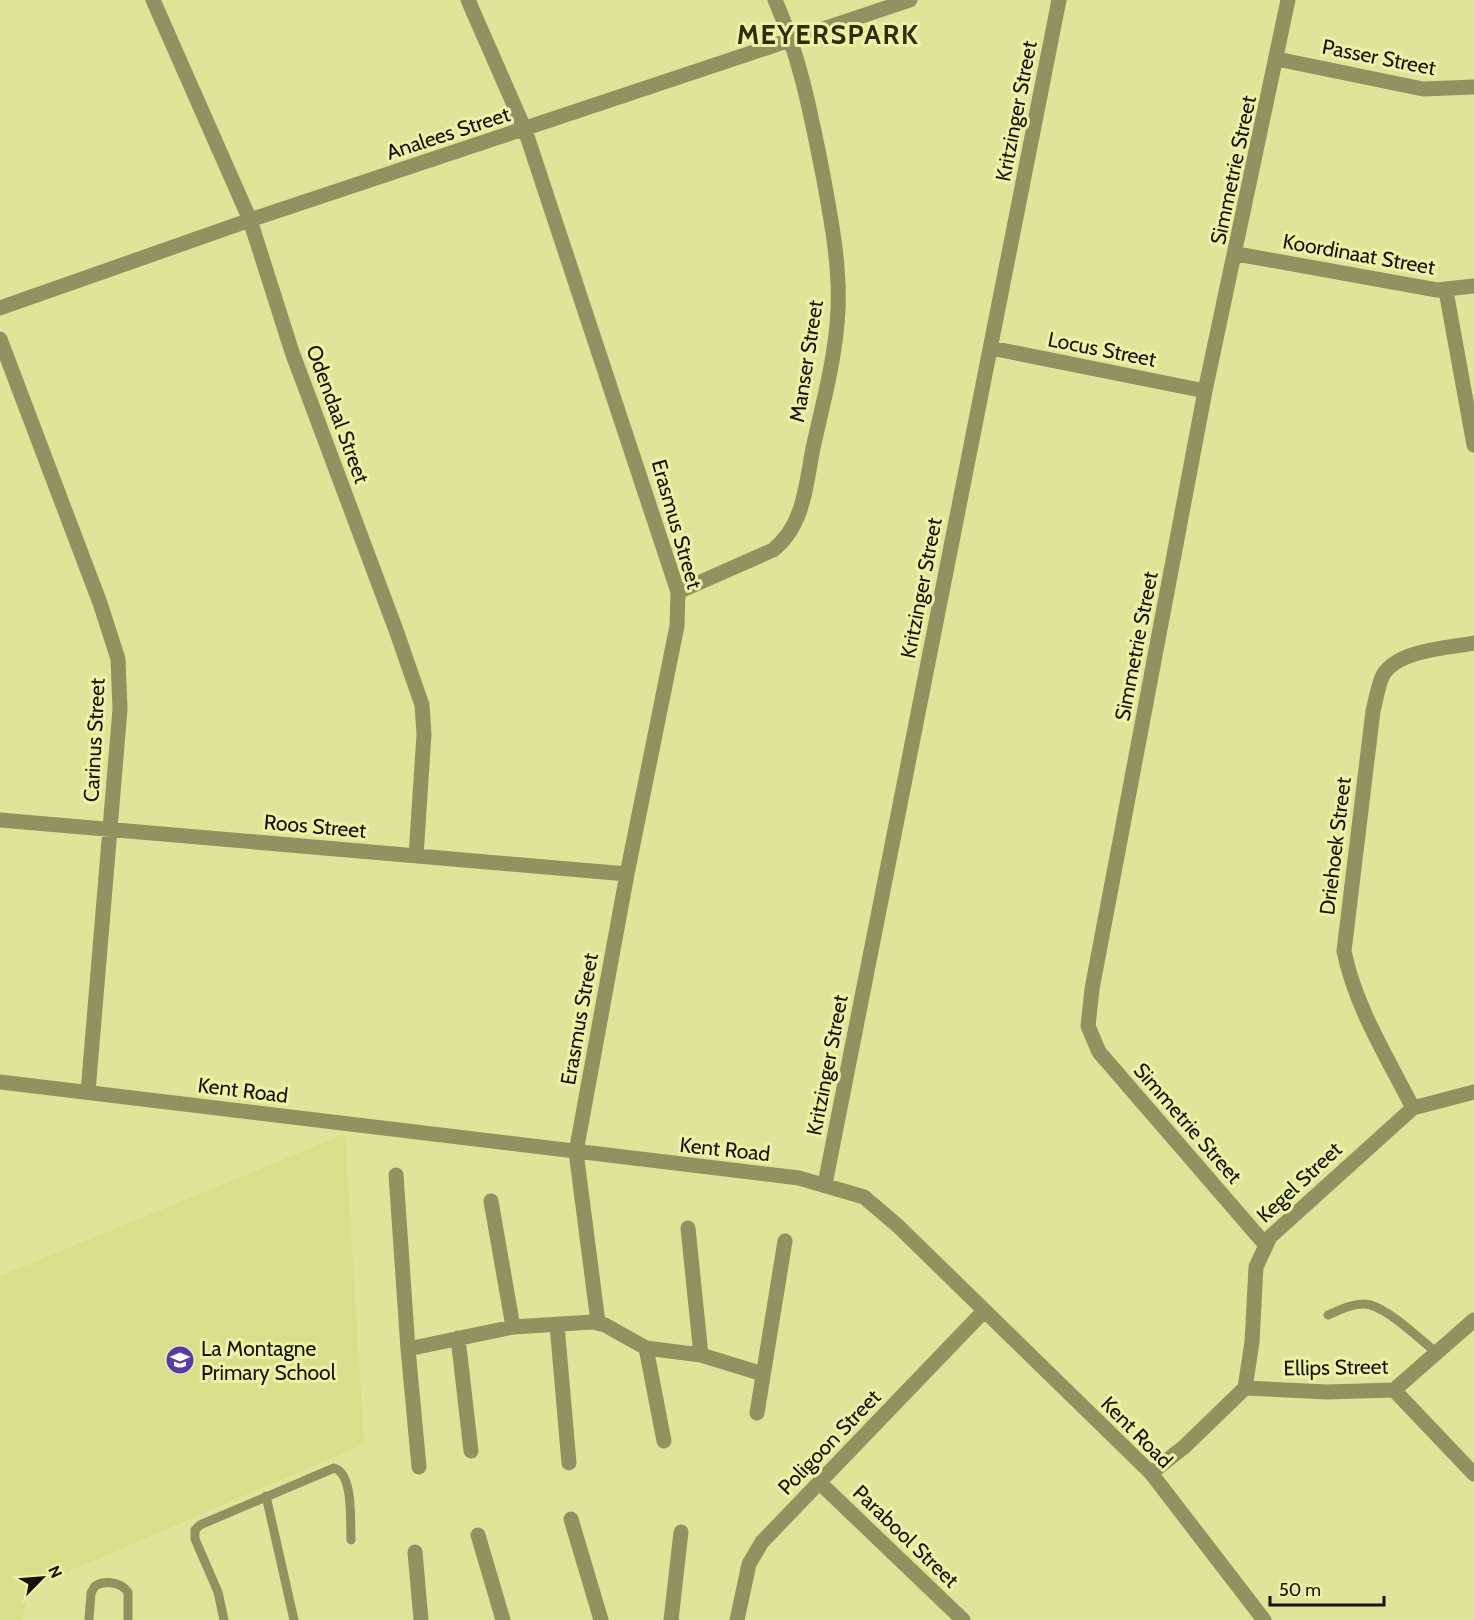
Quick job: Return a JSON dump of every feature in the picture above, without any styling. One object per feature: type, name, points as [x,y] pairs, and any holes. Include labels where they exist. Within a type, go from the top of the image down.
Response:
[{"type":"street","name":"Odendaal Street","points":[[153,0],[250,220],[292,352],[422,705],[424,734],[416,856]]},
{"type":"street","name":"Erasmus Street","points":[[468,0],[525,130],[678,592],[676,635],[627,874],[576,1152],[598,1322]]},
{"type":"street","name":"Manser Street","points":[[678,592],[773,550],[785,540],[793,528],[804,496],[837,325],[838,284],[831,221],[815,132],[792,41],[775,0]]},
{"type":"street","name":"Analees Street","points":[[0,308],[250,220],[910,0]]},
{"type":"street","name":"Kritzinger Street","points":[[825,1184],[885,867],[991,348],[1059,0]]},
{"type":"street","name":"Simmetrie Street","points":[[1264,1243],[1099,1052],[1088,1026],[1092,989],[1206,391],[1237,254],[1288,0]]},
{"type":"street","name":"Passer Street","points":[[1277,59],[1423,89],[1474,87]]},
{"type":"street","name":"Koordinaat Street","points":[[1237,254],[1446,291],[1474,286]]},
{"type":"street","points":[[1446,291],[1474,445]]},
{"type":"street","name":"Carinus Street","points":[[0,339],[116,650],[120,675],[120,709],[111,829],[88,1092]]},
{"type":"street","name":"Locus Street","points":[[991,348],[1206,391]]},
{"type":"street","name":"Driehoek Street","points":[[1413,1108],[1360,1003],[1349,976],[1344,951],[1373,711],[1382,678],[1398,662],[1413,656],[1474,643]]},
{"type":"street","name":"Roos Street","points":[[0,820],[627,874]]},
{"type":"street","name":"Kent Road","points":[[0,1082],[799,1178],[864,1197],[1151,1473],[1264,1620]]},
{"type":"street","name":"Kegel Street","points":[[1245,1388],[1252,1342],[1256,1267],[1264,1243],[1326,1183],[1413,1108],[1474,1092]]},
{"type":"street","points":[[396,1175],[419,1467]]},
{"type":"street","points":[[491,1201],[513,1327]]},
{"type":"street","points":[[688,1228],[701,1355]]},
{"type":"street","points":[[757,1413],[785,1241]]},
{"type":"street","name":"Poligoon Street","points":[[737,1620],[749,1564],[755,1552],[984,1311]]},
{"type":"street","name":"Ellips Street","points":[[1245,1388],[1327,1392],[1394,1390],[1474,1320]]},
{"type":"street","points":[[408,1349],[513,1327],[598,1322],[646,1348],[701,1355],[764,1374]]},
{"type":"street","points":[[557,1325],[569,1463]]},
{"type":"street","points":[[458,1338],[471,1451]]},
{"type":"street","points":[[646,1348],[664,1441]]},
{"type":"street","points":[[1151,1473],[1184,1447],[1245,1388]]},
{"type":"street","points":[[1394,1390],[1474,1474]]},
{"type":"street","name":"Parabool Street","points":[[820,1483],[963,1620]]},
{"type":"street","points":[[571,1519],[601,1620]]},
{"type":"street","points":[[671,1620],[681,1532]]},
{"type":"street","points":[[478,1535],[503,1620]]},
{"type":"street","points":[[415,1552],[421,1620]]},
{"type":"lane","points":[[1328,1315],[1350,1306],[1366,1304],[1383,1310],[1436,1353]]},
{"type":"lane","points":[[224,1620],[218,1592],[196,1543],[195,1530],[201,1524],[329,1468],[338,1469],[347,1481],[351,1540]]},
{"type":"lane","points":[[266,1496],[294,1620]]},
{"type":"lane","points":[[89,1620],[91,1593],[94,1586],[106,1583],[120,1585],[128,1592],[128,1620]]},
{"type":"shaded area","name":"La Montagne Primary School","points":[[345,1134],[364,1444],[28,1589],[23,1620],[0,1620],[0,1276]]},
{"type":"place","name":"La Montagne Primary School","points":[[180,1360]]},
{"type":"district","name":"MEYERSPARK","points":[[828,34]]}]
